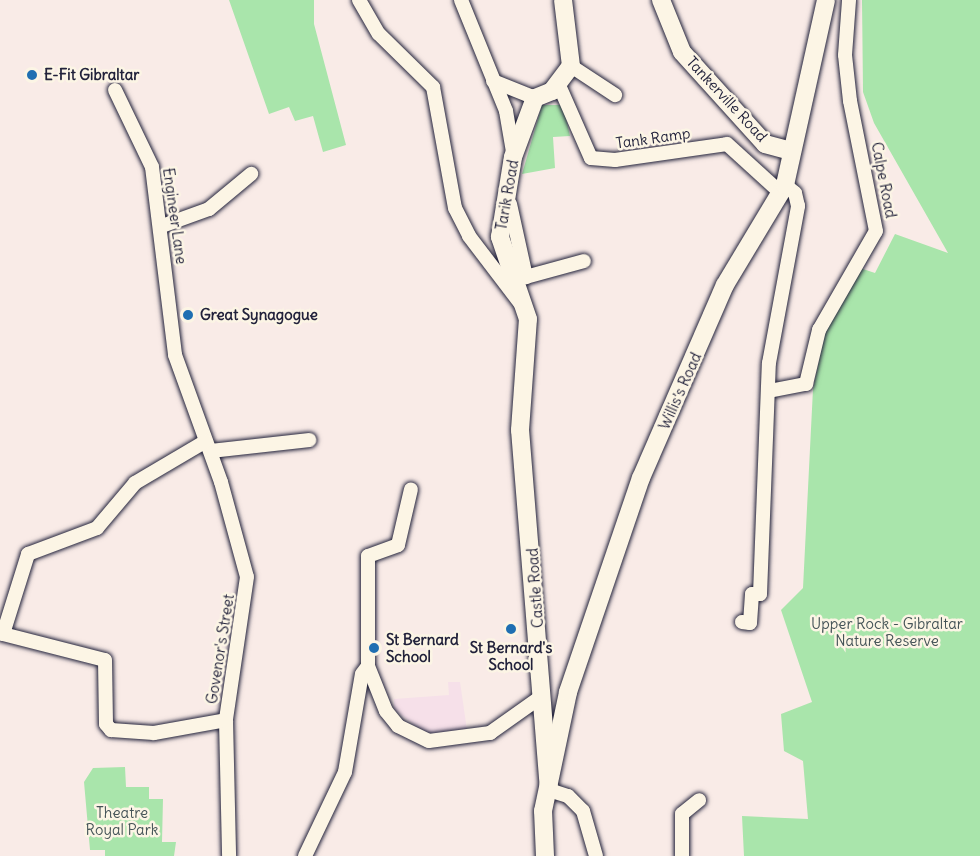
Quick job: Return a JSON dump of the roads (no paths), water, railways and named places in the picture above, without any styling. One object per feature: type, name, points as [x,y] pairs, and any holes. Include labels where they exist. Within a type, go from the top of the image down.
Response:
[{"type":"street","points":[[359,0],[379,34],[433,87],[455,208],[487,263],[527,314]]},
{"type":"street","points":[[461,0],[511,126],[513,154]]},
{"type":"street","points":[[493,81],[535,98],[558,83],[571,66],[563,0]]},
{"type":"street","name":"Tankerville Road","points":[[661,0],[682,52],[765,144],[791,151]]},
{"type":"street","name":"Willis’s Road","points":[[549,790],[568,692],[641,478],[725,285],[784,190],[826,0]]},
{"type":"street","name":"Calpe Road","points":[[769,392],[806,384],[819,330],[876,231],[849,101],[845,56],[849,0]]},
{"type":"street","points":[[571,66],[615,94]]},
{"type":"street","name":"Tank Ramp","points":[[558,83],[591,158],[615,160],[727,144],[784,190]]},
{"type":"street","name":"Engineer Lane","points":[[116,90],[146,148],[162,226],[176,356],[208,446]]},
{"type":"street","name":"Tarik Road","points":[[527,314],[500,237],[509,193],[513,154],[535,98]]},
{"type":"street","points":[[162,226],[209,209],[251,174]]},
{"type":"street","points":[[742,622],[750,623],[752,594],[760,594],[769,363],[798,206],[795,193],[784,190]]},
{"type":"street","points":[[509,193],[513,238],[526,277],[584,261]]},
{"type":"street","name":"Castle Road","points":[[527,314],[520,430],[549,790],[543,812],[545,856]]},
{"type":"street","points":[[226,720],[154,733],[111,730],[102,657],[1,635],[28,554],[97,528],[135,483],[208,446],[309,440]]},
{"type":"street","name":"Govenor's Street","points":[[208,446],[247,577],[226,720],[229,856]]},
{"type":"street","points":[[411,489],[398,545],[368,556],[372,623],[365,642],[368,666],[386,711],[421,739],[490,733],[542,696]]},
{"type":"street","points":[[305,856],[345,772],[362,674],[368,666]]},
{"type":"street","points":[[549,790],[568,796],[583,811],[596,856]]},
{"type":"street","points":[[682,856],[682,814],[699,800]]},
{"type":"place","name":"E-Fit Gibraltar","points":[[32,75]]},
{"type":"place","name":"Great Synagogue","points":[[188,315]]},
{"type":"place","name":"St Bernard's School","points":[[511,629]]},
{"type":"place","name":"St Bernard School","points":[[374,648]]},
{"type":"park label","name":"Upper Rock - Gibraltar Nature Reserve","points":[[887,632]]},
{"type":"park label","name":"Theatre Royal Park","points":[[122,820]]}]
